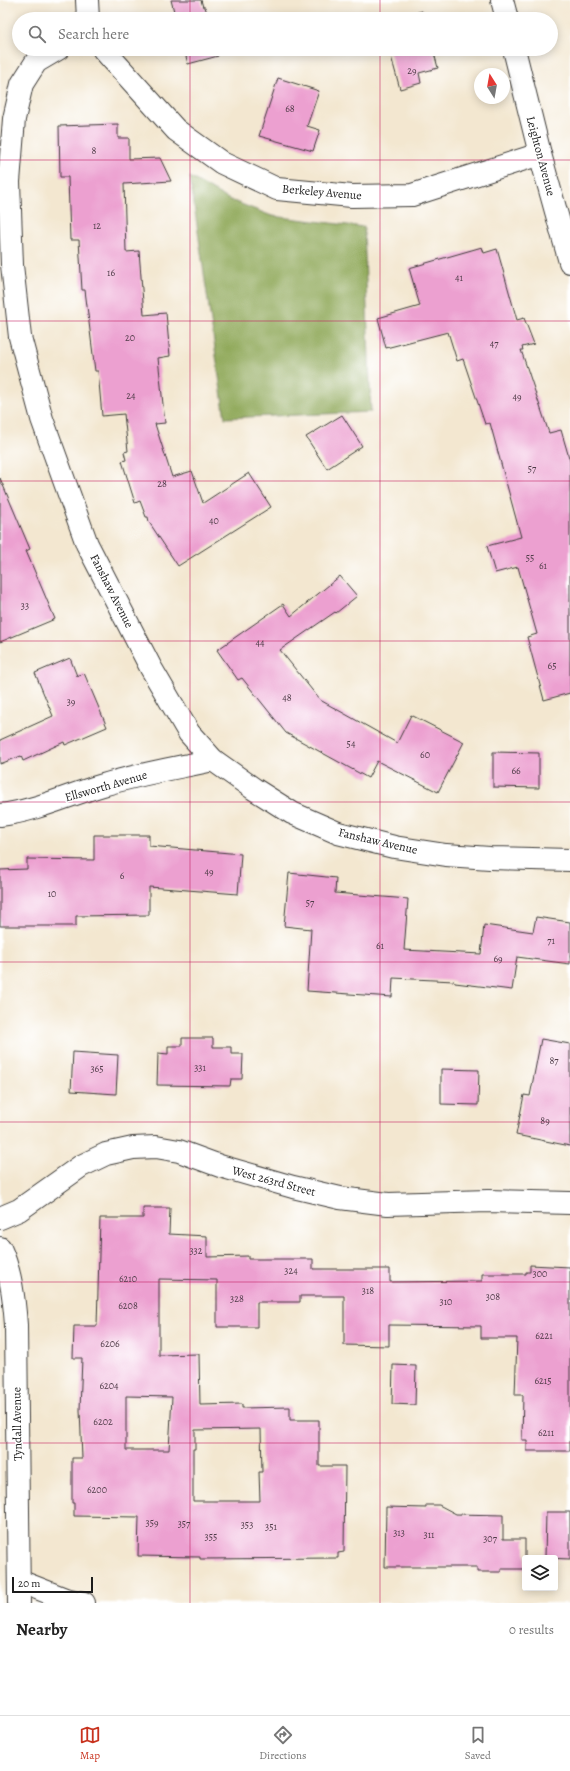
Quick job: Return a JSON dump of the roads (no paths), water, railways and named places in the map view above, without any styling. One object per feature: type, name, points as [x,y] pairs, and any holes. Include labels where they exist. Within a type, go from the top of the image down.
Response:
[{"type":"street","points":[[88,0],[88,12]]},
{"type":"street","points":[[502,0],[505,12]]},
{"type":"street","name":"Fanshaw Avenue","points":[[46,56],[36,62],[25,78],[22,84],[14,119],[9,182],[6,265],[20,337],[42,419],[87,544],[151,668],[189,733],[213,760],[254,789],[292,813],[338,833],[394,847],[446,854],[490,858],[570,860]]},
{"type":"street","name":"Berkeley Avenue","points":[[109,56],[176,130],[222,163],[277,189],[352,196],[412,195],[540,154]]},
{"type":"street","name":"Leighton Avenue","points":[[516,56],[540,154],[570,262]]},
{"type":"street","name":"Ellsworth Avenue","points":[[0,814],[13,813],[52,803],[117,781],[213,760]]},
{"type":"street","name":"West 263rd Street","points":[[0,1218],[19,1210],[81,1166],[106,1154],[133,1148],[156,1147],[179,1151],[220,1166],[293,1187],[340,1198],[388,1204],[488,1201],[570,1203]]},
{"type":"street","name":"Tyndall Avenue","points":[[0,1248],[11,1280],[16,1318],[19,1603]]},
{"type":"street","points":[[19,1581],[65,1599],[84,1603]]}]
